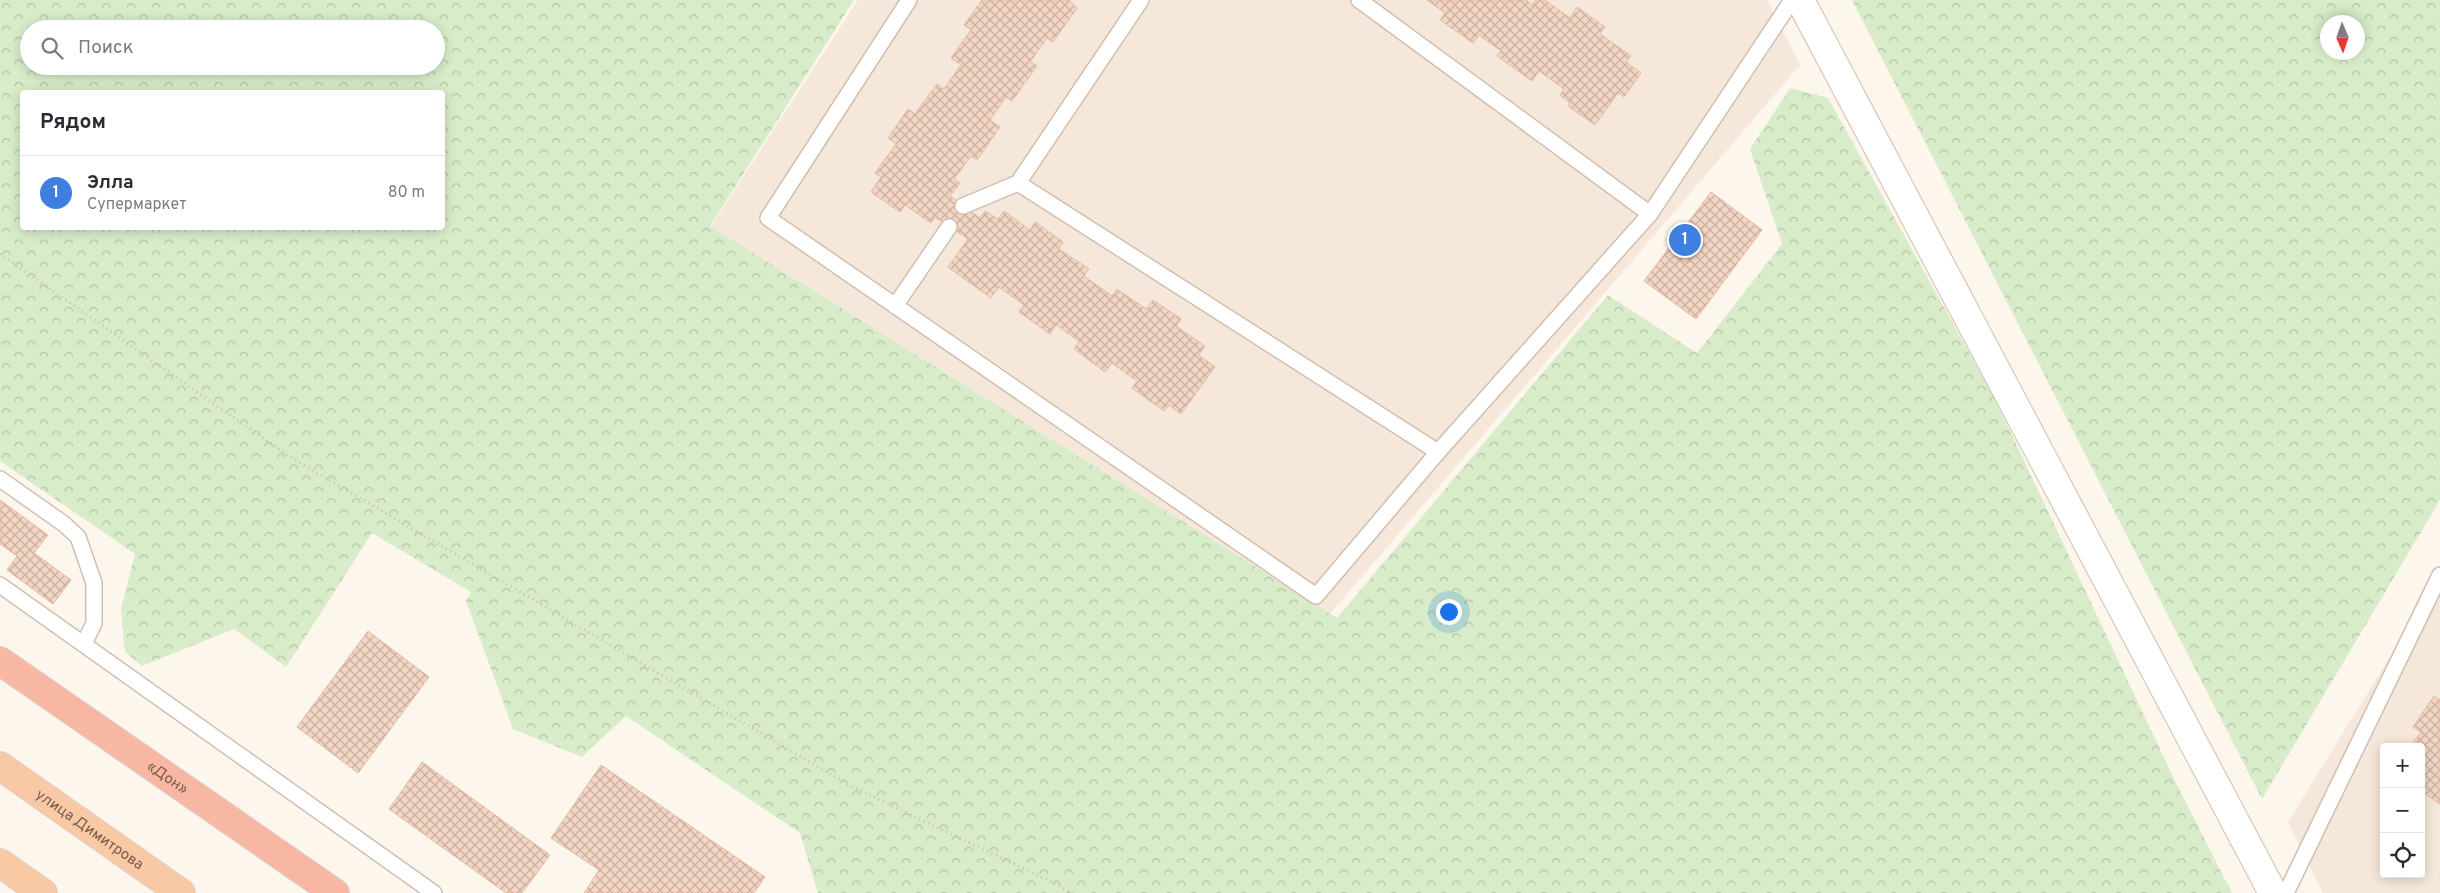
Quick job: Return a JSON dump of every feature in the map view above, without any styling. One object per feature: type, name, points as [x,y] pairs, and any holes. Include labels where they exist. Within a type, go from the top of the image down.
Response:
[{"type":"highway","name":"«Дон»","points":[[0,661],[335,893]]},
{"type":"highway","name":"улица Димитрова","points":[[0,766],[181,893]]},
{"type":"highway","points":[[0,862],[44,893]]},
{"type":"street","points":[[1800,0],[2273,893]]},
{"type":"lane","points":[[908,0],[768,218],[1316,596],[1438,452],[1650,214],[1792,0]]},
{"type":"lane","points":[[963,206],[1018,183],[1141,0]]},
{"type":"lane","points":[[1359,0],[1650,214]]},
{"type":"lane","points":[[1018,183],[1438,452]]},
{"type":"lane","points":[[895,306],[949,227]]},
{"type":"lane","points":[[0,479],[64,524],[78,537],[94,583],[94,623],[84,644]]},
{"type":"lane","points":[[2286,893],[2440,575]]},
{"type":"lane","points":[[0,585],[434,893]]},
{"type":"path","points":[[0,254],[290,457],[849,785],[1074,893]]},
{"type":"shaded area","points":[[858,0],[1767,0],[1800,65],[1322,623],[708,231]]},
{"type":"shaded area","points":[[2440,576],[2440,893],[2323,893],[2288,822]]},
{"type":"green space","points":[[0,0],[854,0],[710,226],[1337,618],[1608,295],[1697,353],[1782,244],[1750,149],[1790,88],[1828,98],[1996,401],[2174,779],[2232,893],[818,893],[800,833],[626,716],[582,757],[513,729],[466,601],[471,592],[372,533],[286,667],[234,629],[142,666],[125,652],[121,609],[135,554],[0,461]]},
{"type":"green space","points":[[1852,0],[2440,0],[2440,500],[2262,799]]},
{"type":"building","points":[[982,0],[1069,0],[1077,8],[1053,42],[1047,38],[1030,62],[1037,66],[1012,101],[1006,97],[990,120],[1000,127],[977,160],[971,156],[954,179],[960,183],[950,196],[980,218],[985,211],[998,219],[1004,211],[1030,230],[1035,222],[1063,242],[1059,249],[1089,269],[1084,276],[1112,296],[1117,289],[1146,309],[1153,300],[1181,319],[1176,326],[1205,346],[1199,355],[1215,367],[1181,414],[1169,405],[1164,411],[1132,388],[1137,381],[1112,363],[1105,372],[1074,349],[1079,341],[1056,325],[1050,334],[1019,312],[1024,305],[999,287],[991,298],[948,267],[968,239],[935,217],[931,223],[905,205],[900,212],[871,192],[881,177],[875,173],[896,144],[888,138],[908,109],[915,114],[937,84],[944,89],[961,65],[951,58],[971,30],[964,25]]},
{"type":"building","points":[[1427,0],[1526,0],[1532,5],[1536,0],[1545,0],[1570,18],[1577,7],[1605,27],[1600,34],[1631,56],[1626,62],[1641,73],[1624,97],[1618,93],[1595,125],[1568,106],[1570,103],[1560,95],[1564,89],[1539,71],[1532,81],[1497,56],[1501,51],[1479,35],[1473,43],[1440,20],[1445,13]]},
{"type":"building","points":[[1711,192],[1762,230],[1696,319],[1644,281]]},
{"type":"building","points":[[0,500],[48,535],[34,553],[71,580],[53,604],[7,570],[17,556],[0,544]]},
{"type":"building","points":[[368,631],[429,677],[358,773],[297,727]]},
{"type":"building","points":[[2434,696],[2440,700],[2440,804],[2425,794],[2425,743],[2413,743],[2421,732],[2413,727]]},
{"type":"building","points":[[422,762],[550,855],[522,893],[506,893],[389,809]]},
{"type":"building","points":[[601,765],[765,877],[754,893],[584,893],[599,870],[551,838]]},
{"type":"place","name":"Элла","points":[[1685,240]]}]
